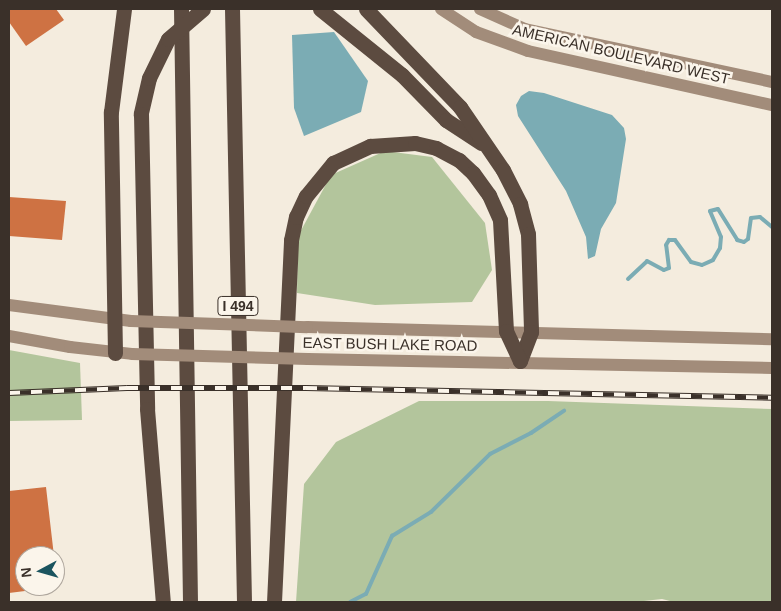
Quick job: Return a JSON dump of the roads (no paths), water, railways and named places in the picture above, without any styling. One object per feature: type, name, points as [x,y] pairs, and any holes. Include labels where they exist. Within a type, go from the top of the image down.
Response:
[{"type":"highway","points":[[115,353],[111,112],[124,9]]},
{"type":"highway","points":[[181,9],[190,602]]},
{"type":"highway","points":[[163,602],[147,410],[142,114],[150,78],[168,39],[204,9]]},
{"type":"highway","name":"I 494","points":[[232,9],[244,602]]},
{"type":"highway","points":[[320,9],[402,75],[446,120],[484,146]]},
{"type":"highway","points":[[366,9],[460,107],[512,187],[528,234],[531,332],[520,361]]},
{"type":"highway","points":[[274,602],[291,240],[296,217],[318,179],[348,154],[390,143],[436,148],[459,160],[482,183],[500,220],[506,331],[520,361]]},
{"type":"street","name":"AMERICAN BOULEVARD WEST","points":[[441,9],[476,32],[528,51],[772,105]]},
{"type":"street","name":"AMERICAN BOULEVARD WEST","points":[[480,9],[525,29],[772,82]]},
{"type":"street","name":"EAST BUSH LAKE ROAD","points":[[9,305],[131,321],[772,339]]},
{"type":"street","name":"EAST BUSH LAKE ROAD","points":[[9,336],[132,354],[308,360],[520,361],[772,368]]},
{"type":"water","points":[[334,32],[368,81],[361,112],[304,136],[294,108],[292,35]]},
{"type":"water","points":[[529,91],[544,93],[612,115],[624,128],[626,139],[616,203],[601,229],[595,256],[588,259],[586,237],[566,191],[518,116],[516,105],[521,96]]},
{"type":"waterway","points":[[628,279],[647,261],[664,270],[669,268],[666,245],[669,240],[675,240],[691,262],[702,265],[713,260],[720,248],[721,237],[710,211],[718,209],[737,240],[744,242],[748,239],[751,218],[760,217],[772,227]]},
{"type":"waterway","points":[[350,602],[366,594],[392,536],[431,512],[490,454],[531,433],[564,411]]},
{"type":"railway","points":[[9,393],[127,388],[306,388],[772,398]]}]
